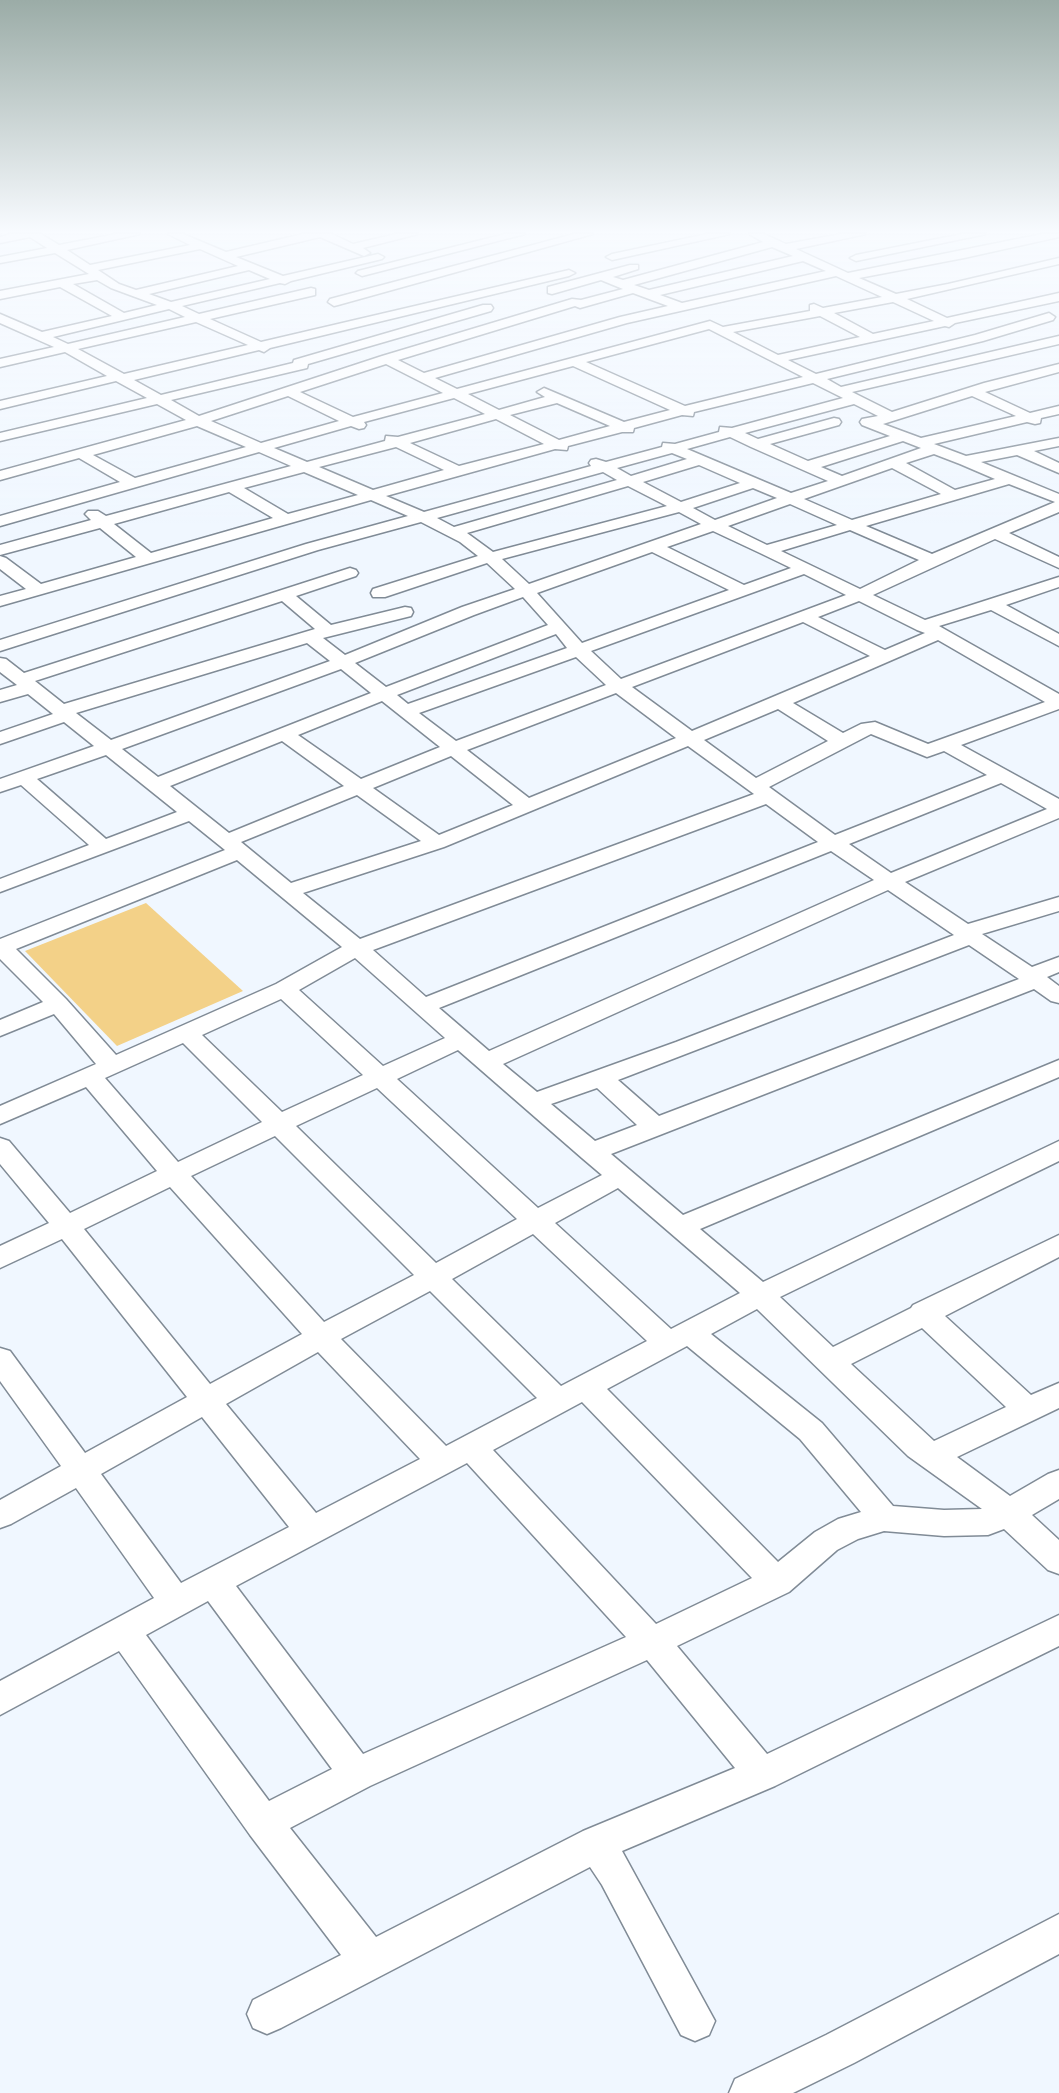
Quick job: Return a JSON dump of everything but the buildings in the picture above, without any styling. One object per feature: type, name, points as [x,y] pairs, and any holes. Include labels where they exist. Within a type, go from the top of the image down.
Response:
[{"type":"street","points":[[43,332],[65,347],[198,421],[454,532],[491,557],[528,591],[578,649],[618,686],[833,843],[1059,996]]},
{"type":"street","points":[[0,363],[139,332]]},
{"type":"street","points":[[228,332],[330,377]]},
{"type":"street","points":[[0,405],[326,332]]},
{"type":"street","points":[[1,437],[301,364],[405,332]]},
{"type":"street","points":[[0,476],[198,421],[330,377],[480,332]]},
{"type":"street","points":[[423,377],[583,332]]},
{"type":"street","points":[[655,332],[667,336]]},
{"type":"street","points":[[0,521],[684,332]]},
{"type":"street","points":[[721,332],[891,417]]},
{"type":"street","points":[[859,332],[873,339]]},
{"type":"street","points":[[775,359],[906,332]]},
{"type":"street","points":[[0,601],[557,444],[1006,332]]},
{"type":"street","points":[[739,342],[762,338]]},
{"type":"street","points":[[557,339],[598,355]]},
{"type":"street","points":[[840,391],[1059,340]]},
{"type":"street","points":[[0,1116],[284,989],[357,948],[761,791],[842,741],[871,727],[923,750],[931,750],[1059,703],[1051,689],[714,525],[631,480],[387,359]]},
{"type":"street","points":[[575,362],[839,480]]},
{"type":"street","points":[[872,423],[973,391],[1059,368]]},
{"type":"street","points":[[1038,372],[1059,382]]},
{"type":"street","points":[[515,378],[932,560]]},
{"type":"street","points":[[288,391],[457,471]]},
{"type":"street","points":[[973,391],[1049,426]]},
{"type":"street","points":[[0,550],[558,398]]},
{"type":"street","points":[[0,646],[312,547],[855,399]]},
{"type":"street","points":[[826,407],[872,423],[1059,499]]},
{"type":"street","points":[[807,466],[920,443],[1059,410]]},
{"type":"street","points":[[756,444],[843,419]]},
{"type":"street","points":[[965,461],[1059,442]]},
{"type":"street","points":[[0,786],[345,662],[476,608],[892,462],[920,443]]},
{"type":"street","points":[[1019,450],[1059,469]]},
{"type":"street","points":[[82,454],[134,484]]},
{"type":"street","points":[[0,486],[45,474],[10,460],[2,460]]},
{"type":"street","points":[[454,532],[700,460]]},
{"type":"street","points":[[892,462],[953,495]]},
{"type":"street","points":[[63,487],[116,473]]},
{"type":"street","points":[[766,550],[1010,479]]},
{"type":"street","points":[[379,593],[491,557],[681,507],[754,483]]},
{"type":"street","points":[[233,488],[427,628]]},
{"type":"street","points":[[76,500],[147,558]]},
{"type":"street","points":[[441,1461],[321,1337],[174,1174],[100,1070],[58,1004],[0,947],[233,846],[360,786],[860,595],[932,560],[1059,506]]},
{"type":"street","points":[[996,532],[1059,563]]},
{"type":"street","points":[[654,547],[744,591]]},
{"type":"street","points":[[0,561],[38,590]]},
{"type":"street","points":[[407,711],[804,569]]},
{"type":"street","points":[[0,696],[25,683],[350,573]]},
{"type":"street","points":[[288,891],[437,843],[528,807],[884,656],[931,629],[991,603],[1059,582]]},
{"type":"street","points":[[284,594],[328,632]]},
{"type":"street","points":[[991,603],[1059,641]]},
{"type":"street","points":[[0,738],[65,713],[311,637],[405,612]]},
{"type":"street","points":[[804,616],[884,656]]},
{"type":"street","points":[[156,785],[559,627]]},
{"type":"street","points":[[311,637],[528,807]]},
{"type":"street","points":[[0,663],[111,748],[357,948],[486,1062],[760,1295],[918,1446],[1009,1513],[1059,1560]]},
{"type":"street","points":[[779,702],[842,741]]},
{"type":"street","points":[[284,734],[437,843]]},
{"type":"street","points":[[945,744],[1002,776],[1057,813]]},
{"type":"street","points":[[423,1006],[1002,776]]},
{"type":"street","points":[[24,778],[102,846]]},
{"type":"street","points":[[0,864],[8,882],[192,813]]},
{"type":"street","points":[[486,1062],[890,881],[1057,813]]},
{"type":"street","points":[[533,1102],[969,934],[1059,904]]},
{"type":"street","points":[[591,1152],[1034,978],[1059,964]]},
{"type":"street","points":[[284,989],[534,1222],[678,1338],[811,1431],[884,1518]]},
{"type":"street","points":[[0,1029],[58,1004]]},
{"type":"street","points":[[186,1032],[559,1402]]},
{"type":"street","points":[[0,1258],[280,1123],[461,1040]]},
{"type":"street","points":[[681,1226],[1059,1068]]},
{"type":"street","points":[[600,1077],[655,1127]]},
{"type":"street","points":[[0,1147],[311,1531]]},
{"type":"street","points":[[0,1699],[441,1461],[586,1388],[760,1295],[1059,1150]]},
{"type":"street","points":[[0,1515],[432,1276],[620,1176]]},
{"type":"street","points":[[831,1361],[923,1312],[1059,1245]]},
{"type":"street","points":[[923,1312],[1028,1410]]},
{"type":"street","points":[[0,1359],[176,1602]]},
{"type":"street","points":[[586,1388],[777,1582]]},
{"type":"street","points":[[933,1455],[1059,1395]]},
{"type":"street","points":[[471,1447],[672,1664],[762,1774]]},
{"type":"street","points":[[263,1822],[357,1774],[651,1642],[777,1582],[826,1541],[849,1528],[884,1518],[944,1523],[995,1520],[1059,1483]]},
{"type":"street","points":[[214,1583],[357,1774]]},
{"type":"street","points":[[267,2013],[371,1962],[596,1844],[762,1774],[1059,1630]]},
{"type":"street","points":[[124,1631],[263,1822],[371,1962]]},
{"type":"street","points":[[596,1844],[615,1872],[696,2021]]},
{"type":"street","points":[[749,2093],[840,2049],[1059,1933]]},
{"type":"shaded area","points":[[146,903],[243,991],[117,1046],[25,951]]}]
